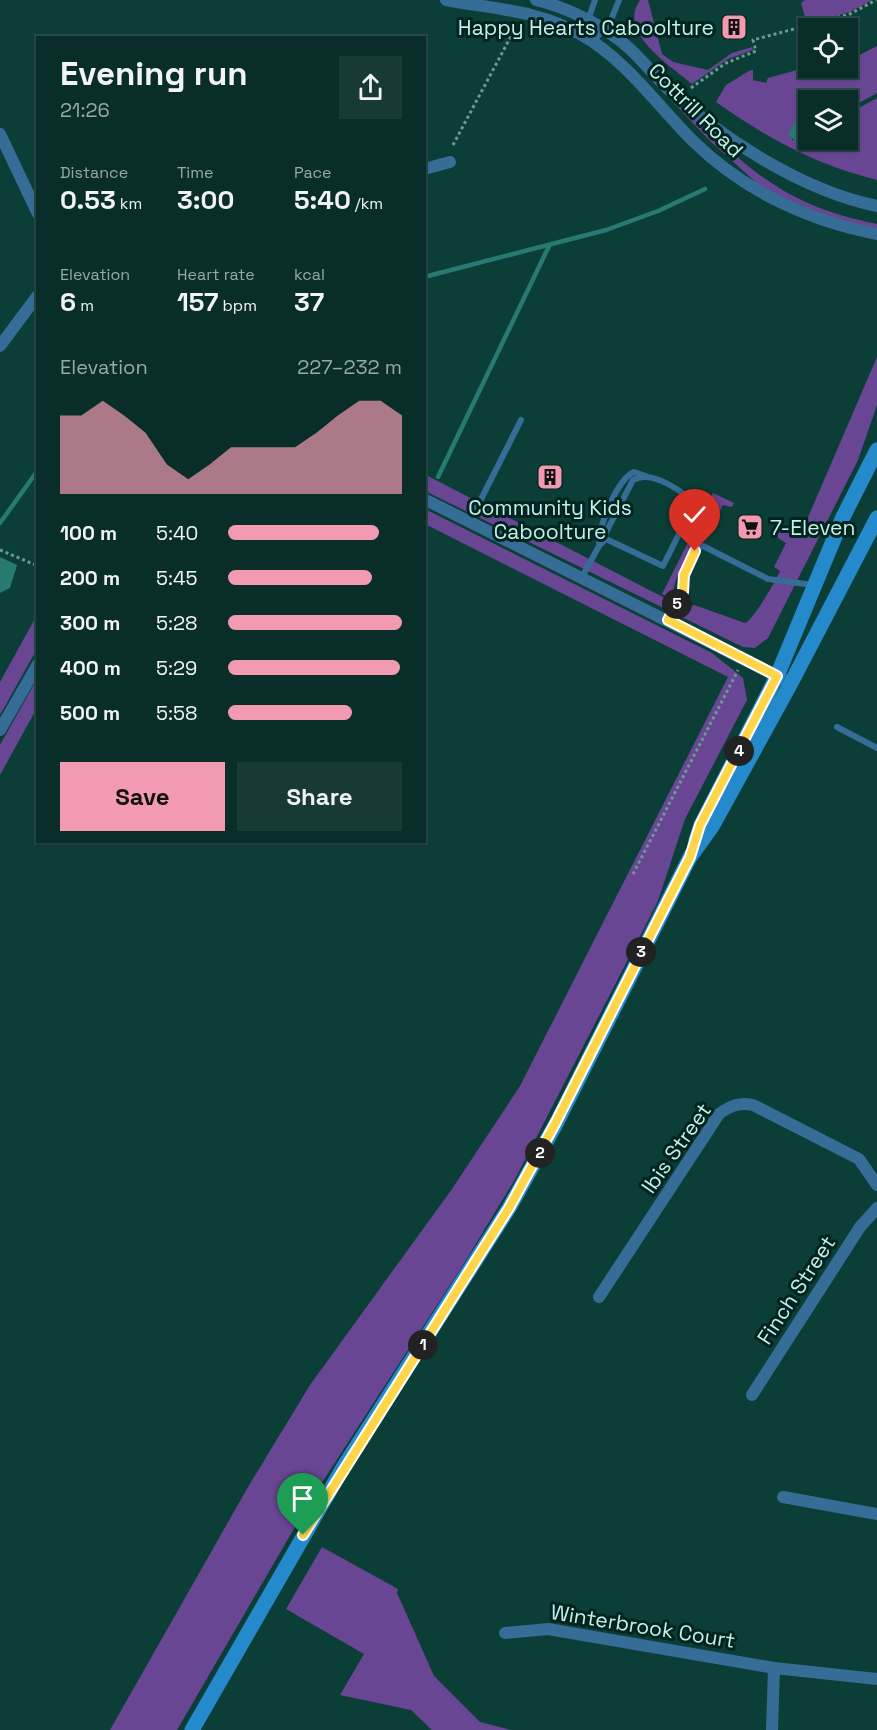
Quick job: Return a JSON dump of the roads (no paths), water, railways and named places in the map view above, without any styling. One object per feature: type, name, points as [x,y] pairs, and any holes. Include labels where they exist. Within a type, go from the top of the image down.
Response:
[{"type":"main road","points":[[784,680],[814,585],[843,517],[877,450]]},
{"type":"main road","points":[[192,1730],[344,1466],[509,1208],[556,1122],[690,857],[700,825],[877,518]]},
{"type":"street","name":"Cottrill Road","points":[[446,0],[535,15],[588,38],[615,57],[693,141],[728,171],[772,199],[792,208],[837,225],[877,234]]},
{"type":"street","name":"Cottrill Road","points":[[536,0],[588,20],[603,29],[631,49],[668,88],[694,109],[770,163],[825,192],[877,206]]},
{"type":"street","points":[[0,134],[36,210]]},
{"type":"street","points":[[426,168],[450,162]]},
{"type":"street","points":[[0,346],[36,298]]},
{"type":"street","points":[[426,500],[784,680]]},
{"type":"street","points":[[0,730],[36,667]]},
{"type":"street","name":"Ibis Street","points":[[599,1297],[719,1114],[737,1104],[753,1105],[859,1159],[877,1185]]},
{"type":"street","name":"Finch Street","points":[[752,1395],[860,1227],[877,1208]]},
{"type":"street","points":[[783,1497],[877,1514]]},
{"type":"street","name":"Winterbrook Court","points":[[505,1634],[548,1629],[774,1668],[877,1679]]},
{"type":"street","points":[[772,1730],[774,1668]]},
{"type":"lane","points":[[588,38],[588,20],[595,0]]},
{"type":"lane","points":[[588,38],[603,29],[611,20],[619,0]]},
{"type":"lane","points":[[470,521],[521,420]]},
{"type":"lane","points":[[582,577],[598,546],[633,480],[646,476],[681,491],[692,504],[663,566],[610,539],[606,539],[598,546]]},
{"type":"lane","points":[[668,620],[683,592],[684,575],[695,551],[703,546],[768,579],[814,585]]},
{"type":"lane","points":[[837,728],[877,748]]},
{"type":"waterway","points":[[426,276],[606,230],[658,211],[705,189]]},
{"type":"waterway","points":[[438,477],[549,246]]},
{"type":"waterway","points":[[0,523],[36,473]]},
{"type":"place","name":"Happy Hearts Caboolture","points":[[734,27]]},
{"type":"place","name":"Community Kids Caboolture","points":[[550,477]]},
{"type":"place","name":"7-Eleven","points":[[750,527]]}]
